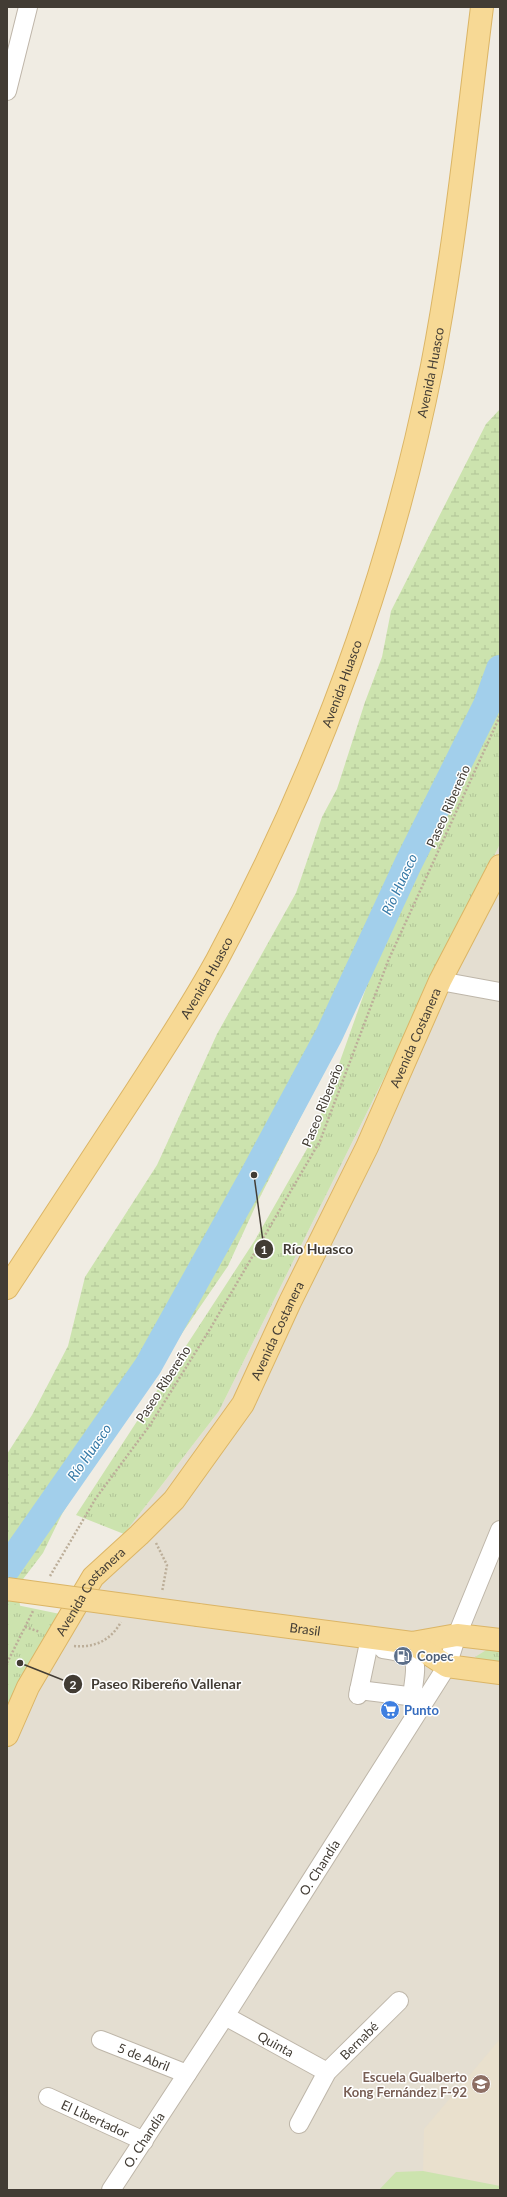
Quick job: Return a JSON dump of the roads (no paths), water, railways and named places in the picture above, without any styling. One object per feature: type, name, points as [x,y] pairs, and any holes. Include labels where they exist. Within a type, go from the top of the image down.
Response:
[{"type":"main road","name":"Avenida Huasco","points":[[7,1288],[187,1014],[258,879],[294,803],[344,679],[388,543],[418,431],[432,368],[454,241],[482,7]]},
{"type":"main road","name":"Avenida Costanera","points":[[7,1735],[28,1687],[92,1577],[139,1535],[174,1500],[243,1404],[290,1302],[367,1147],[440,981],[500,866]]},
{"type":"main road","name":"Brasil","points":[[7,1589],[198,1615],[369,1642],[412,1644],[457,1635],[500,1640]]},
{"type":"main road","name":"Brasil","points":[[412,1644],[447,1666],[500,1673]]},
{"type":"street","points":[[7,92],[28,7]]},
{"type":"street","points":[[440,981],[500,992]]},
{"type":"street","name":"O. Chandía","points":[[111,2190],[225,2016],[419,1698],[447,1666],[457,1635],[500,1530]]},
{"type":"street","points":[[369,1642],[405,1652],[411,1656],[416,1666],[419,1698],[358,1693],[369,1642]]},
{"type":"street","name":"Bernabé","points":[[299,2124],[327,2072],[399,2001]]},
{"type":"street","name":"Quinta","points":[[225,2016],[327,2072]]},
{"type":"street","name":"5 de Abril","points":[[101,2040],[187,2074]]},
{"type":"street","name":"El Libertador","points":[[48,2097],[144,2141]]},
{"type":"waterway","name":"Río Huasco","points":[[7,1568],[148,1366],[254,1175],[329,1035],[408,864],[487,705],[500,669]]},
{"type":"place","name":"Río Huasco","points":[[254,1175]]},
{"type":"place","name":"Copec","points":[[403,1656]]},
{"type":"place","name":"Paseo Ribereño Vallenar","points":[[20,1663]]},
{"type":"place","name":"Punto","points":[[390,1710]]},
{"type":"place","name":"Escuela Gualberto Kong Fernández F-92","points":[[481,2084]]}]
